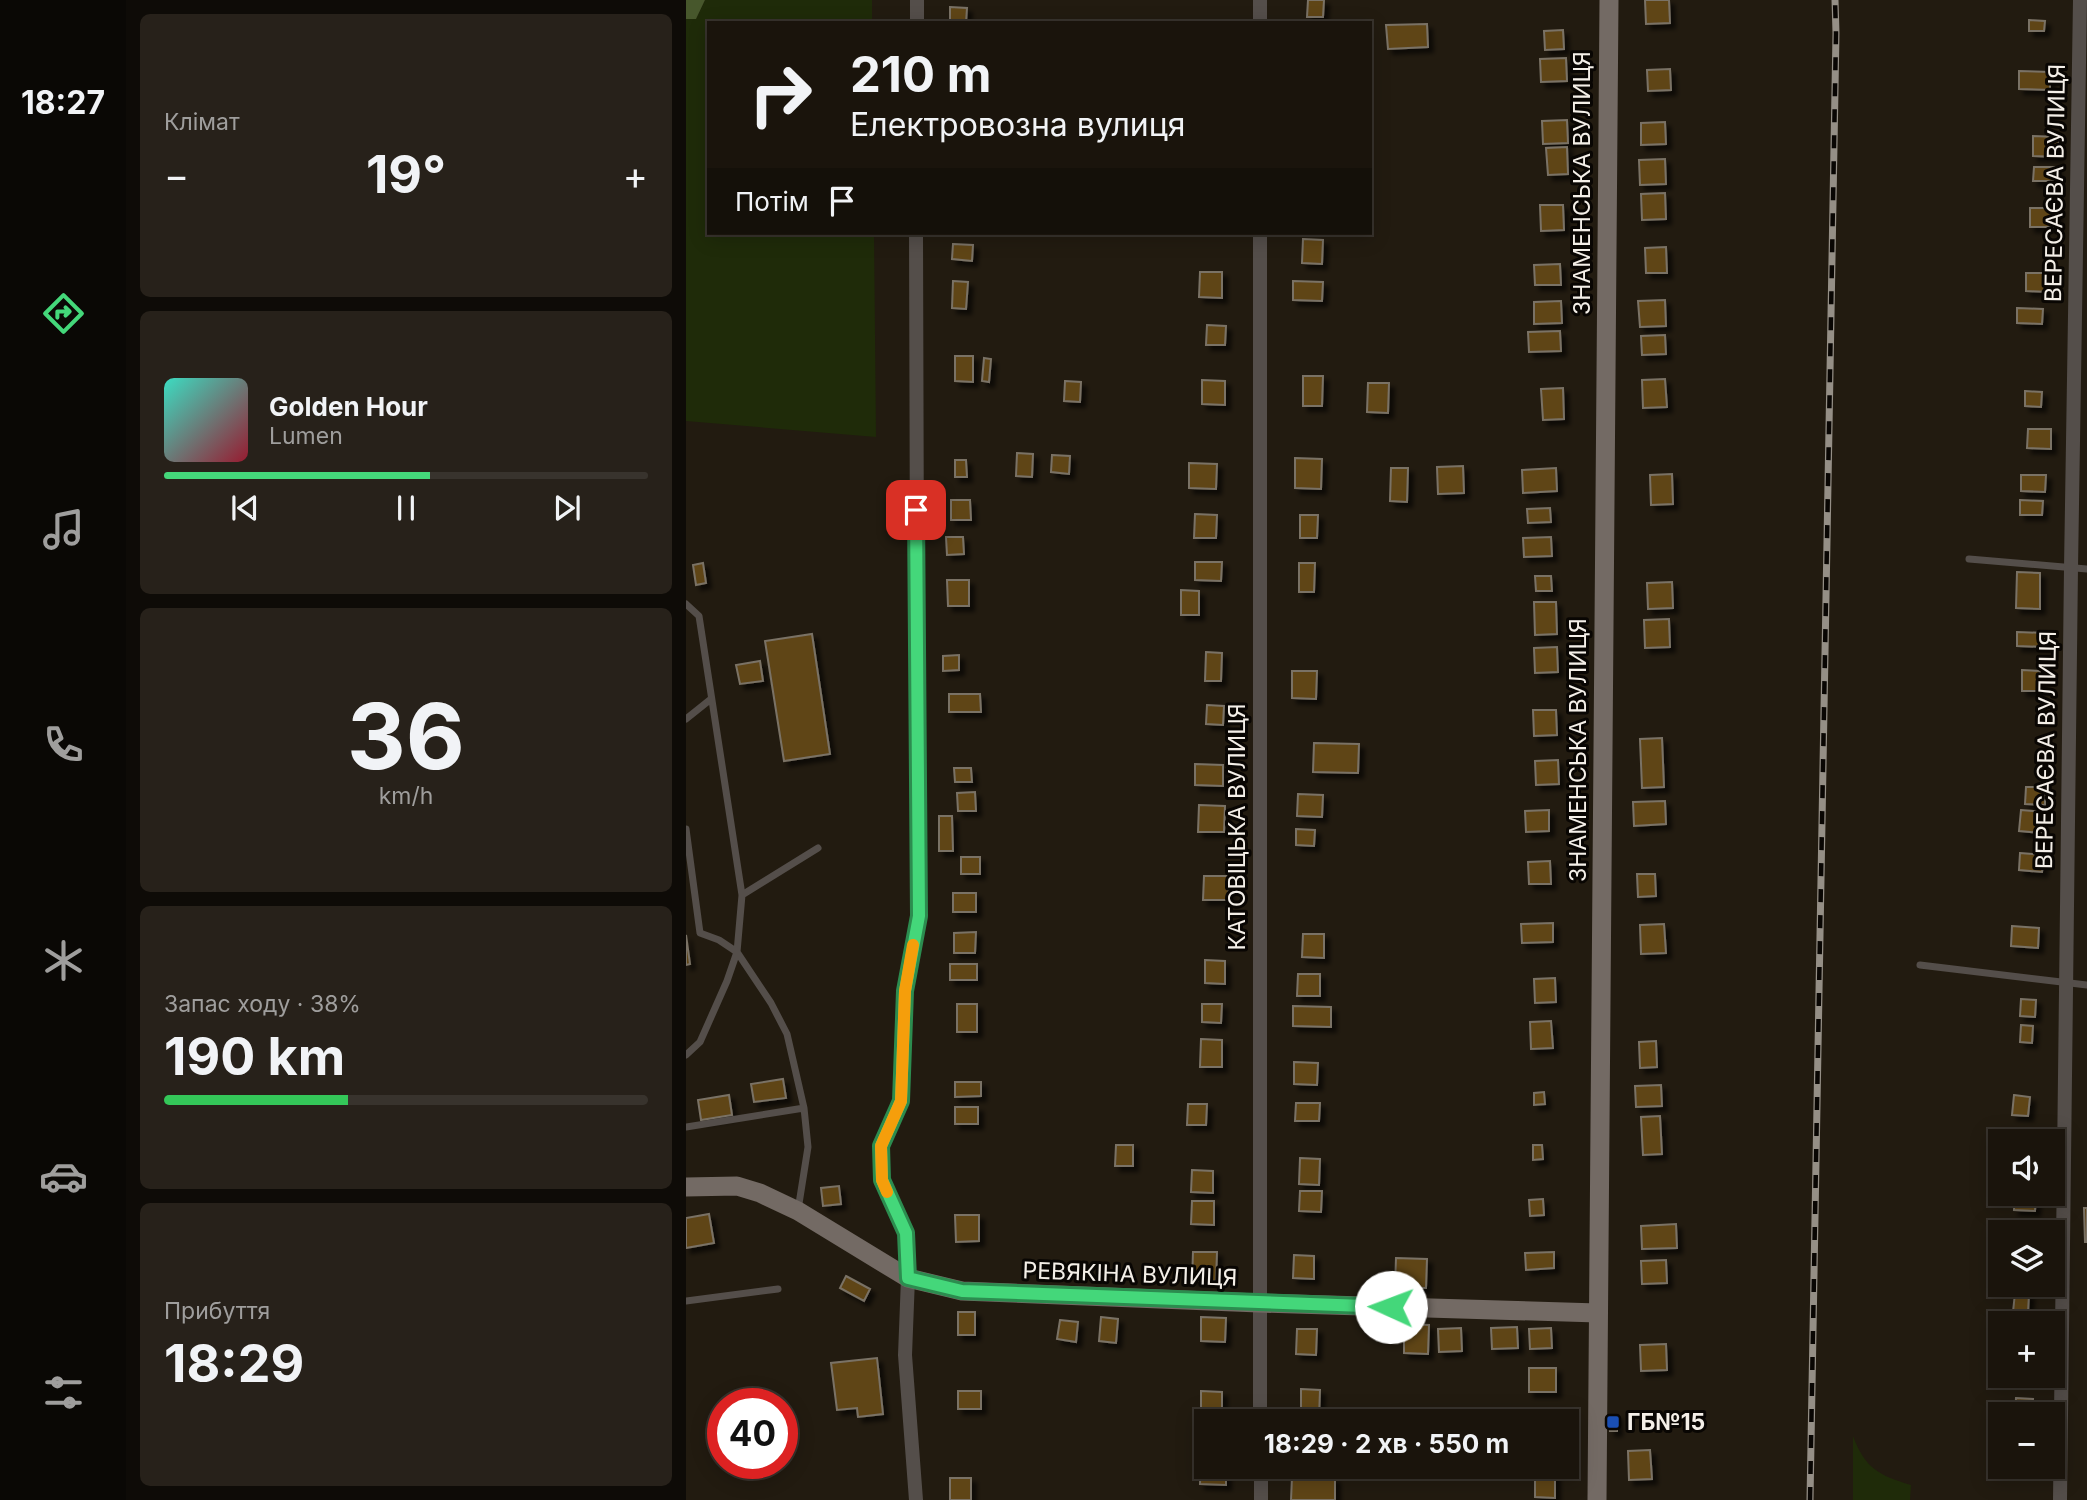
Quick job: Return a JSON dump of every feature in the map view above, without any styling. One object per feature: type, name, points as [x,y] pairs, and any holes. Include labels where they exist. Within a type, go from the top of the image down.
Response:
[{"type":"main road","name":"ЗНАМЕНСЬКА ВУЛИЦЯ","points":[[1597,1500],[1609,0]]},
{"type":"main road","name":"РЕВЯКІНА ВУЛИЦЯ","points":[[686,1187],[737,1186],[760,1193],[798,1211],[908,1278],[962,1291],[1598,1313]]},
{"type":"street","points":[[917,0],[917,21]]},
{"type":"street","points":[[1260,0],[1260,21]]},
{"type":"street","name":"ВЕРЕСАЄВА ВУЛИЦЯ","points":[[2060,1500],[2080,0]]},
{"type":"street","points":[[916,235],[919,916],[905,991],[901,1101],[881,1146],[882,1180],[906,1233],[908,1278],[905,1355],[916,1500]]},
{"type":"street","name":"КАТОВІЦЬКА ВУЛИЦЯ","points":[[1260,235],[1260,1409]]},
{"type":"street","points":[[1261,1479],[1261,1500]]},
{"type":"lane","points":[[1969,559],[2087,569]]},
{"type":"lane","points":[[686,604],[699,617],[741,895],[737,952],[700,1042],[686,1055]]},
{"type":"lane","points":[[686,719],[711,699]]},
{"type":"lane","points":[[686,829],[700,933],[719,940],[737,952],[771,1003],[787,1034],[804,1108],[808,1147],[798,1211]]},
{"type":"lane","points":[[741,895],[818,848]]},
{"type":"lane","points":[[1920,965],[2087,985]]},
{"type":"lane","points":[[686,1127],[804,1108]]},
{"type":"lane","points":[[686,1301],[778,1289]]},
{"type":"green space","points":[[686,0],[705,0],[696,19],[686,19]]},
{"type":"green space","points":[[705,0],[872,0],[872,21],[707,21],[707,235],[874,235],[876,437],[686,421],[686,19],[696,19]]},
{"type":"green space","points":[[1853,1436],[1862,1456],[1874,1469],[1911,1485],[1910,1500],[1853,1500]]},
{"type":"building","points":[[1308,0],[1324,0],[1323,17],[1307,17]]},
{"type":"building","points":[[1645,0],[1669,0],[1670,23],[1646,24]]},
{"type":"building","points":[[950,7],[967,8],[966,21],[950,21]]},
{"type":"building","points":[[2029,20],[2045,21],[2044,31],[2029,31]]},
{"type":"building","points":[[1427,24],[1428,47],[1388,49],[1386,25]]},
{"type":"building","points":[[1563,30],[1564,49],[1545,50],[1544,31]]},
{"type":"building","points":[[1566,58],[1567,81],[1541,82],[1540,59]]},
{"type":"building","points":[[1670,69],[1671,90],[1648,91],[1647,70]]},
{"type":"building","points":[[2019,71],[2050,72],[2050,90],[2019,89]]},
{"type":"building","points":[[1567,120],[1568,143],[1543,144],[1542,121]]},
{"type":"building","points":[[1665,122],[1666,144],[1641,145],[1641,123]]},
{"type":"building","points":[[2033,136],[2059,137],[2058,157],[2033,156]]},
{"type":"building","points":[[1567,147],[1568,174],[1548,175],[1546,148]]},
{"type":"building","points":[[1665,159],[1666,184],[1640,185],[1639,160]]},
{"type":"building","points":[[2034,167],[2056,167],[2056,181],[2033,181]]},
{"type":"building","points":[[1665,193],[1666,219],[1642,220],[1641,194]]},
{"type":"building","points":[[1540,205],[1563,205],[1564,230],[1541,231]]},
{"type":"building","points":[[2030,208],[2057,208],[2057,227],[2030,227]]},
{"type":"building","points":[[1303,239],[1323,240],[1322,264],[1302,263]]},
{"type":"building","points":[[953,244],[973,245],[972,261],[952,259]]},
{"type":"building","points":[[1666,247],[1667,273],[1646,273],[1645,248]]},
{"type":"building","points":[[1560,264],[1561,285],[1535,285],[1534,265]]},
{"type":"building","points":[[1200,272],[1222,272],[1222,298],[1199,297]]},
{"type":"building","points":[[2026,273],[2050,273],[2050,292],[2026,291]]},
{"type":"building","points":[[953,281],[968,282],[966,309],[952,308]]},
{"type":"building","points":[[1293,281],[1323,282],[1322,301],[1293,300]]},
{"type":"building","points":[[1665,300],[1666,326],[1640,327],[1638,301]]},
{"type":"building","points":[[1561,301],[1562,323],[1534,324],[1534,302]]},
{"type":"building","points":[[2017,308],[2043,309],[2042,324],[2017,323]]},
{"type":"building","points":[[1207,325],[1226,326],[1225,345],[1206,345]]},
{"type":"building","points":[[1560,331],[1561,351],[1529,352],[1528,332]]},
{"type":"building","points":[[1665,335],[1666,354],[1642,355],[1641,336]]},
{"type":"building","points":[[955,356],[973,356],[973,382],[955,381]]},
{"type":"building","points":[[984,358],[991,359],[989,382],[982,381]]},
{"type":"building","points":[[1303,376],[1323,376],[1322,406],[1303,406]]},
{"type":"building","points":[[1665,379],[1667,407],[1643,408],[1642,380]]},
{"type":"building","points":[[1202,380],[1225,381],[1225,405],[1202,404]]},
{"type":"building","points":[[1065,381],[1081,382],[1080,402],[1064,401]]},
{"type":"building","points":[[1368,383],[1389,383],[1388,413],[1367,412]]},
{"type":"building","points":[[1563,388],[1564,419],[1543,420],[1541,389]]},
{"type":"building","points":[[2025,391],[2042,392],[2041,407],[2025,406]]},
{"type":"building","points":[[2028,429],[2051,429],[2051,449],[2027,448]]},
{"type":"building","points":[[1017,453],[1033,454],[1032,477],[1016,476]]},
{"type":"building","points":[[1052,455],[1070,456],[1069,474],[1051,472]]},
{"type":"building","points":[[1295,458],[1322,459],[1321,489],[1295,488]]},
{"type":"building","points":[[955,460],[966,460],[967,477],[955,477]]},
{"type":"building","points":[[1189,463],[1217,464],[1216,489],[1189,488]]},
{"type":"building","points":[[1463,466],[1464,493],[1438,494],[1437,467]]},
{"type":"building","points":[[1391,468],[1408,468],[1407,502],[1390,501]]},
{"type":"building","points":[[1556,468],[1557,491],[1523,493],[1522,470]]},
{"type":"building","points":[[1672,474],[1673,504],[1651,505],[1650,475]]},
{"type":"building","points":[[2021,475],[2046,475],[2045,492],[2021,491]]},
{"type":"building","points":[[951,500],[970,500],[971,520],[951,520]]},
{"type":"building","points":[[2020,500],[2043,501],[2042,515],[2020,515]]},
{"type":"building","points":[[1550,508],[1551,522],[1528,523],[1527,509]]},
{"type":"building","points":[[1195,514],[1217,515],[1216,538],[1194,538]]},
{"type":"building","points":[[1300,515],[1318,515],[1317,538],[1300,538]]},
{"type":"building","points":[[946,537],[963,537],[964,554],[947,555]]},
{"type":"building","points":[[1551,537],[1552,556],[1524,557],[1523,538]]},
{"type":"building","points":[[1195,562],[1222,562],[1221,581],[1195,580]]},
{"type":"building","points":[[703,563],[706,583],[696,585],[693,565]]},
{"type":"building","points":[[1299,563],[1315,563],[1314,592],[1299,592]]},
{"type":"building","points":[[2017,572],[2040,573],[2040,609],[2016,608]]},
{"type":"building","points":[[1535,576],[1551,576],[1552,591],[1536,591]]},
{"type":"building","points":[[947,580],[969,580],[969,606],[948,606]]},
{"type":"building","points":[[1672,582],[1673,608],[1648,609],[1647,583]]},
{"type":"building","points":[[1181,590],[1199,591],[1199,615],[1181,615]]},
{"type":"building","points":[[1534,602],[1556,602],[1557,634],[1535,635]]},
{"type":"building","points":[[1669,619],[1670,647],[1645,648],[1644,620]]},
{"type":"building","points":[[2017,632],[2047,633],[2047,647],[2017,646]]},
{"type":"building","points":[[812,634],[830,754],[784,761],[765,641]]},
{"type":"building","points":[[1557,647],[1558,672],[1535,673],[1534,648]]},
{"type":"building","points":[[1206,652],[1222,653],[1221,681],[1205,681]]},
{"type":"building","points":[[959,655],[959,670],[943,671],[943,656]]},
{"type":"building","points":[[760,661],[763,681],[740,684],[736,665]]},
{"type":"building","points":[[2022,670],[2040,671],[2040,691],[2022,691]]},
{"type":"building","points":[[1292,671],[1317,671],[1316,699],[1292,698]]},
{"type":"building","points":[[949,694],[980,694],[981,712],[949,712]]},
{"type":"building","points":[[1207,705],[1224,706],[1223,725],[1206,724]]},
{"type":"building","points":[[1533,710],[1556,710],[1557,735],[1534,736]]},
{"type":"building","points":[[1662,738],[1664,787],[1642,788],[1640,739]]},
{"type":"building","points":[[1314,743],[1359,744],[1358,773],[1313,772]]},
{"type":"building","points":[[1558,760],[1559,784],[1536,785],[1535,761]]},
{"type":"building","points":[[1195,764],[1223,765],[1223,786],[1195,785]]},
{"type":"building","points":[[954,768],[971,768],[972,782],[955,782]]},
{"type":"building","points":[[2026,787],[2045,787],[2045,805],[2025,804]]},
{"type":"building","points":[[975,792],[976,811],[958,811],[957,793]]},
{"type":"building","points":[[1298,794],[1323,795],[1322,817],[1297,816]]},
{"type":"building","points":[[1665,801],[1666,824],[1634,826],[1633,802]]},
{"type":"building","points":[[1199,805],[1225,806],[1224,832],[1198,832]]},
{"type":"building","points":[[1549,810],[1549,831],[1526,832],[1525,811]]},
{"type":"building","points":[[2021,810],[2044,812],[2042,833],[2019,831]]},
{"type":"building","points":[[939,816],[952,816],[953,851],[939,851]]},
{"type":"building","points":[[1296,829],[1315,830],[1314,846],[1296,845]]},
{"type":"building","points":[[2020,853],[2044,855],[2042,872],[2019,870]]},
{"type":"building","points":[[961,857],[980,857],[980,874],[961,874]]},
{"type":"building","points":[[1550,861],[1551,884],[1529,884],[1528,862]]},
{"type":"building","points":[[1637,874],[1655,874],[1656,896],[1638,897]]},
{"type":"building","points":[[1204,876],[1229,876],[1228,900],[1203,900]]},
{"type":"building","points":[[953,893],[976,893],[976,912],[953,912]]},
{"type":"building","points":[[1553,923],[1553,942],[1522,943],[1521,924]]},
{"type":"building","points":[[1664,924],[1666,953],[1641,954],[1640,925]]},
{"type":"building","points":[[2012,926],[2039,928],[2038,948],[2011,946]]},
{"type":"building","points":[[976,932],[975,953],[954,953],[954,933]]},
{"type":"building","points":[[1303,934],[1324,934],[1324,958],[1302,957]]},
{"type":"building","points":[[686,935],[690,964],[686,965]]},
{"type":"building","points":[[1205,960],[1225,961],[1225,984],[1205,983]]},
{"type":"building","points":[[950,964],[977,964],[977,980],[950,980]]},
{"type":"building","points":[[1298,974],[1320,974],[1320,996],[1297,996]]},
{"type":"building","points":[[1555,978],[1556,1002],[1535,1003],[1534,979]]},
{"type":"building","points":[[2021,999],[2036,1000],[2035,1017],[2020,1016]]},
{"type":"building","points":[[957,1004],[977,1004],[977,1032],[957,1032]]},
{"type":"building","points":[[1202,1004],[1222,1004],[1221,1023],[1202,1022]]},
{"type":"building","points":[[1293,1006],[1331,1007],[1331,1027],[1293,1026]]},
{"type":"building","points":[[1551,1021],[1553,1048],[1531,1049],[1530,1022]]},
{"type":"building","points":[[2021,1025],[2033,1026],[2032,1043],[2020,1042]]},
{"type":"building","points":[[1201,1039],[1222,1040],[1222,1067],[1200,1067]]},
{"type":"building","points":[[1656,1041],[1657,1067],[1640,1068],[1639,1042]]},
{"type":"building","points":[[1294,1062],[1318,1063],[1317,1085],[1294,1084]]},
{"type":"building","points":[[783,1079],[786,1098],[754,1102],[751,1084]]},
{"type":"building","points":[[955,1082],[981,1082],[981,1096],[955,1097]]},
{"type":"building","points":[[1661,1085],[1662,1106],[1636,1107],[1635,1086]]},
{"type":"building","points":[[1544,1092],[1545,1104],[1534,1105],[1534,1093]]},
{"type":"building","points":[[729,1095],[732,1115],[701,1120],[698,1100]]},
{"type":"building","points":[[2014,1095],[2030,1097],[2028,1116],[2012,1115]]},
{"type":"building","points":[[1296,1103],[1320,1103],[1319,1121],[1295,1121]]},
{"type":"building","points":[[1188,1104],[1207,1104],[1206,1125],[1187,1125]]},
{"type":"building","points":[[955,1107],[978,1107],[978,1124],[955,1124]]},
{"type":"building","points":[[1660,1116],[1662,1154],[1643,1155],[1641,1117]]},
{"type":"building","points":[[1116,1145],[1133,1145],[1133,1166],[1115,1166]]},
{"type":"building","points":[[1533,1145],[1542,1145],[1543,1159],[1533,1160]]},
{"type":"building","points":[[1300,1158],[1320,1159],[1319,1185],[1299,1184]]},
{"type":"building","points":[[1192,1170],[1213,1171],[1213,1193],[1191,1192]]},
{"type":"building","points":[[839,1186],[841,1204],[823,1206],[821,1188]]},
{"type":"building","points":[[1300,1191],[1322,1191],[1321,1212],[1299,1211]]},
{"type":"building","points":[[1543,1199],[1544,1215],[1530,1216],[1529,1200]]},
{"type":"building","points":[[1192,1201],[1214,1201],[1214,1225],[1191,1224]]},
{"type":"building","points":[[2014,1206],[2035,1206],[2035,1211],[2014,1210]]},
{"type":"building","points":[[2084,1208],[2087,1208],[2087,1242],[2085,1242]]},
{"type":"building","points":[[709,1214],[714,1243],[686,1248],[686,1218]]},
{"type":"building","points":[[955,1215],[979,1215],[979,1241],[956,1242]]},
{"type":"building","points":[[1676,1224],[1677,1248],[1642,1249],[1641,1226]]},
{"type":"building","points":[[1193,1252],[1217,1252],[1216,1281],[1192,1280]]},
{"type":"building","points":[[1554,1252],[1554,1268],[1526,1270],[1525,1253]]},
{"type":"building","points":[[1294,1255],[1314,1256],[1314,1279],[1293,1278]]},
{"type":"building","points":[[1396,1258],[1427,1259],[1426,1288],[1395,1287]]},
{"type":"building","points":[[1666,1260],[1667,1283],[1642,1284],[1641,1261]]},
{"type":"building","points":[[846,1276],[870,1289],[864,1301],[840,1288]]},
{"type":"building","points":[[2015,1297],[2029,1297],[2028,1311],[2013,1311]]},
{"type":"building","points":[[958,1312],[975,1312],[975,1335],[958,1335]]},
{"type":"building","points":[[1101,1317],[1118,1319],[1116,1343],[1099,1341]]},
{"type":"building","points":[[1201,1317],[1226,1318],[1225,1342],[1201,1341]]},
{"type":"building","points":[[1060,1320],[1078,1322],[1076,1342],[1057,1339]]},
{"type":"building","points":[[1404,1324],[1429,1325],[1428,1354],[1404,1353]]},
{"type":"building","points":[[1517,1327],[1518,1348],[1492,1349],[1491,1328]]},
{"type":"building","points":[[1461,1328],[1462,1351],[1439,1352],[1438,1329]]},
{"type":"building","points":[[1551,1328],[1552,1348],[1530,1349],[1529,1329]]},
{"type":"building","points":[[1297,1329],[1317,1329],[1316,1355],[1296,1354]]},
{"type":"building","points":[[1666,1344],[1667,1370],[1641,1371],[1640,1345]]},
{"type":"building","points":[[877,1358],[883,1414],[858,1417],[857,1408],[837,1410],[831,1363]]},
{"type":"building","points":[[1529,1368],[1556,1368],[1556,1392],[1529,1392]]},
{"type":"building","points":[[1301,1389],[1320,1390],[1319,1409],[1301,1409]]},
{"type":"building","points":[[958,1391],[981,1391],[981,1409],[958,1409]]},
{"type":"building","points":[[1201,1391],[1222,1392],[1222,1409],[1201,1409]]},
{"type":"building","points":[[2016,1398],[2033,1399],[2033,1402],[2016,1402]]},
{"type":"building","points":[[1610,1415],[1617,1415],[1617,1431],[1610,1431]]},
{"type":"building","points":[[1650,1450],[1652,1479],[1629,1480],[1628,1451]]},
{"type":"building","points":[[950,1478],[971,1478],[971,1500],[950,1500]]},
{"type":"building","points":[[1200,1479],[1226,1479],[1226,1485],[1200,1484]]},
{"type":"building","points":[[1292,1479],[1335,1479],[1335,1500],[1291,1500]]},
{"type":"building","points":[[1535,1479],[1555,1479],[1555,1498],[1535,1497]]},
{"type":"railway","points":[[1810,1500],[1835,0]]},
{"type":"slow traffic","points":[[887,1192],[882,1180],[881,1146],[901,1101],[905,991],[913,945]]},
{"type":"place","name":"ГБ№15","points":[[1613,1422]]},
{"type":"route","points":[[916,510],[919,916],[905,991],[901,1101],[881,1146],[882,1180],[906,1233],[908,1278],[936,1287],[962,1291],[1391,1307]]}]
